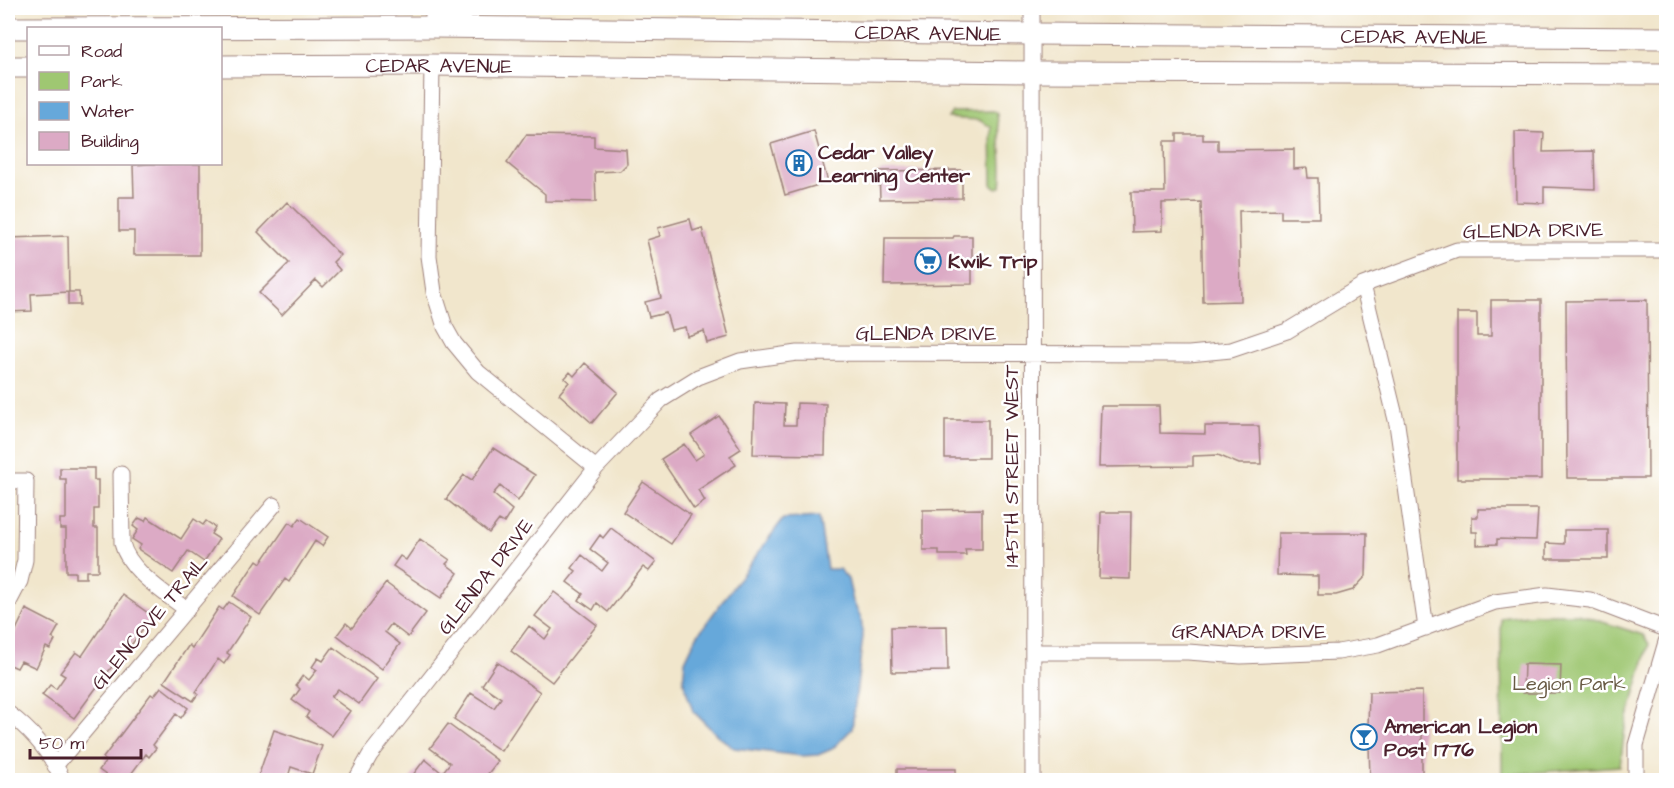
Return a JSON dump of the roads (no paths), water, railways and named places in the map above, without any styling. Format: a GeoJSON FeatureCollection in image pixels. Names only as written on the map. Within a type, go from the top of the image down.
{"type":"FeatureCollection","features":[{"type":"Feature","properties":{"kind":"highway","name":"CEDAR AVENUE"},"geometry":{"type":"LineString","coordinates":[[109,27],[433,17],[1032,34],[1666,38]]}},
{"type":"Feature","properties":{"kind":"highway","name":"CEDAR AVENUE"},"geometry":{"type":"LineString","coordinates":[[8,28],[27,28]]}},
{"type":"Feature","properties":{"kind":"highway"},"geometry":{"type":"LineString","coordinates":[[8,41],[27,37]]}},
{"type":"Feature","properties":{"kind":"highway","name":"CEDAR AVENUE"},"geometry":{"type":"LineString","coordinates":[[222,66],[432,65],[1033,72],[1666,74]]}},
{"type":"Feature","properties":{"kind":"highway"},"geometry":{"type":"LineString","coordinates":[[8,67],[27,67]]}},
{"type":"Feature","properties":{"kind":"street","name":"145TH STREET WEST"},"geometry":{"type":"LineString","coordinates":[[1032,8],[1033,780]]}},
{"type":"Feature","properties":{"kind":"street"},"geometry":{"type":"LineString","coordinates":[[432,65],[429,256],[434,292],[445,327],[454,343],[477,372],[596,468]]}},
{"type":"Feature","properties":{"kind":"street","name":"GLENDA DRIVE"},"geometry":{"type":"LineString","coordinates":[[356,780],[370,755],[596,468],[661,400],[698,377],[740,361],[797,353],[1189,354],[1231,350],[1287,331],[1363,285],[1457,250],[1666,250]]}},
{"type":"Feature","properties":{"kind":"street"},"geometry":{"type":"LineString","coordinates":[[1363,285],[1397,424],[1426,628]]}},
{"type":"Feature","properties":{"kind":"street"},"geometry":{"type":"LineString","coordinates":[[121,474],[124,551],[132,565],[187,610]]}},
{"type":"Feature","properties":{"kind":"street"},"geometry":{"type":"LineString","coordinates":[[8,481],[26,481],[26,492],[25,560],[20,581],[8,604]]}},
{"type":"Feature","properties":{"kind":"street","name":"GLENCOVE TRAIL"},"geometry":{"type":"LineString","coordinates":[[55,766],[274,505]]}},
{"type":"Feature","properties":{"kind":"street","name":"GRANADA DRIVE"},"geometry":{"type":"LineString","coordinates":[[1033,652],[1188,652],[1240,656],[1338,652],[1377,645],[1495,602],[1547,595],[1590,600],[1666,628]]}},
{"type":"Feature","properties":{"kind":"street"},"geometry":{"type":"LineString","coordinates":[[1636,780],[1636,745],[1666,642]]}},
{"type":"Feature","properties":{"kind":"street"},"geometry":{"type":"LineString","coordinates":[[8,713],[32,734],[63,780]]}},
{"type":"Feature","properties":{"kind":"water"},"geometry":{"type":"Polygon","coordinates":[[[819,517],[827,569],[839,569],[848,579],[853,601],[861,618],[863,636],[852,729],[832,749],[818,755],[801,756],[734,748],[718,736],[693,711],[683,681],[685,661],[697,636],[783,519],[819,517]]]}},
{"type":"Feature","properties":{"kind":"place","name":"Cedar Valley Learning Center"},"geometry":{"type":"Point","coordinates":[799,163]}},
{"type":"Feature","properties":{"kind":"place","name":"Kwik Trip"},"geometry":{"type":"Point","coordinates":[928,261]}},
{"type":"Feature","properties":{"kind":"place","name":"American Legion Post 1776"},"geometry":{"type":"Point","coordinates":[1364,737]}},
{"type":"Feature","properties":{"kind":"park label","name":"Legion Park"},"geometry":{"type":"Point","coordinates":[1569,683]}}]}
